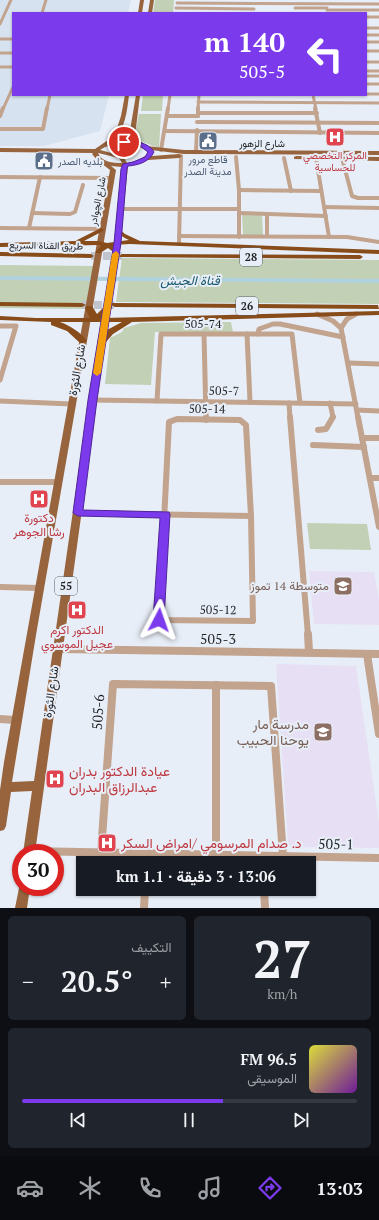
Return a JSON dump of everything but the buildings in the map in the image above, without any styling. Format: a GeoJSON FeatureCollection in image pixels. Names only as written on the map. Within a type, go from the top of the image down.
{"type":"FeatureCollection","features":[{"type":"Feature","properties":{"kind":"highway"},"geometry":{"type":"LineString","coordinates":[[69,243],[88,238],[101,229]]}},
{"type":"Feature","properties":{"kind":"highway"},"geometry":{"type":"LineString","coordinates":[[118,230],[130,238],[150,243]]}},
{"type":"Feature","properties":{"kind":"highway"},"geometry":{"type":"LineString","coordinates":[[0,245],[69,243],[109,247],[179,240],[379,252]]}},
{"type":"Feature","properties":{"kind":"highway","name":"28"},"geometry":{"type":"LineString","coordinates":[[109,247],[379,257]]}},
{"type":"Feature","properties":{"kind":"highway","name":"طريق القناة السريع"},"geometry":{"type":"LineString","coordinates":[[0,254],[91,256]]}},
{"type":"Feature","properties":{"kind":"highway"},"geometry":{"type":"LineString","coordinates":[[0,304],[86,307],[97,318]]}},
{"type":"Feature","properties":{"kind":"highway","name":"26"},"geometry":{"type":"LineString","coordinates":[[115,305],[379,307]]}},
{"type":"Feature","properties":{"kind":"highway"},"geometry":{"type":"LineString","coordinates":[[97,318],[108,308]]}},
{"type":"Feature","properties":{"kind":"highway"},"geometry":{"type":"LineString","coordinates":[[0,318],[36,320],[97,318],[132,320],[379,313]]}},
{"type":"Feature","properties":{"kind":"highway"},"geometry":{"type":"LineString","coordinates":[[36,320],[49,322],[70,329],[83,341]]}},
{"type":"Feature","properties":{"kind":"highway"},"geometry":{"type":"LineString","coordinates":[[103,340],[119,325],[132,320]]}},
{"type":"Feature","properties":{"kind":"main road"},"geometry":{"type":"LineString","coordinates":[[140,12],[142,0]]}},
{"type":"Feature","properties":{"kind":"main road"},"geometry":{"type":"LineString","coordinates":[[150,12],[152,0]]}},
{"type":"Feature","properties":{"kind":"main road"},"geometry":{"type":"LineString","coordinates":[[96,151],[115,138],[121,127],[127,96]]}},
{"type":"Feature","properties":{"kind":"main road"},"geometry":{"type":"LineString","coordinates":[[138,96],[132,136],[151,152],[148,158]]}},
{"type":"Feature","properties":{"kind":"main road","name":"شارع الزهور"},"geometry":{"type":"LineString","coordinates":[[106,145],[124,142],[161,150],[196,152],[379,153]]}},
{"type":"Feature","properties":{"kind":"main road"},"geometry":{"type":"LineString","coordinates":[[0,150],[17,153],[84,156],[103,162],[125,165],[124,160],[117,155],[96,151],[17,153],[0,156]]}},
{"type":"Feature","properties":{"kind":"main road"},"geometry":{"type":"LineString","coordinates":[[96,151],[95,154],[103,162]]}},
{"type":"Feature","properties":{"kind":"main road","name":"شارع الزهور"},"geometry":{"type":"LineString","coordinates":[[125,165],[134,164],[148,158],[181,156],[379,159]]}},
{"type":"Feature","properties":{"kind":"main road","name":"شارع الچوادر"},"geometry":{"type":"LineString","coordinates":[[103,162],[113,170],[101,229],[109,247]]}},
{"type":"Feature","properties":{"kind":"main road","name":"شارع الچوادر"},"geometry":{"type":"LineString","coordinates":[[109,247],[118,230],[125,165]]}},
{"type":"Feature","properties":{"kind":"main road"},"geometry":{"type":"LineString","coordinates":[[86,307],[109,247]]}},
{"type":"Feature","properties":{"kind":"main road"},"geometry":{"type":"LineString","coordinates":[[108,308],[109,247]]}},
{"type":"Feature","properties":{"kind":"main road","name":"شارع الثورة"},"geometry":{"type":"LineString","coordinates":[[30,844],[93,400],[103,340],[97,318]]}},
{"type":"Feature","properties":{"kind":"main road","name":"شارع الثورة"},"geometry":{"type":"LineString","coordinates":[[0,826],[15,720],[83,341],[97,318]]}},
{"type":"Feature","properties":{"kind":"main road"},"geometry":{"type":"LineString","coordinates":[[6,787],[38,786]]}},
{"type":"Feature","properties":{"kind":"main road"},"geometry":{"type":"LineString","coordinates":[[21,908],[23,896]]}},
{"type":"Feature","properties":{"kind":"street"},"geometry":{"type":"LineString","coordinates":[[0,24],[11,0]]}},
{"type":"Feature","properties":{"kind":"street"},"geometry":{"type":"LineString","coordinates":[[42,12],[46,0]]}},
{"type":"Feature","properties":{"kind":"street"},"geometry":{"type":"LineString","coordinates":[[176,12],[177,2],[241,2],[254,6],[300,2],[326,4],[369,2],[379,4]]}},
{"type":"Feature","properties":{"kind":"street"},"geometry":{"type":"LineString","coordinates":[[326,4],[328,10]]}},
{"type":"Feature","properties":{"kind":"street"},"geometry":{"type":"LineString","coordinates":[[176,8],[254,6],[328,10],[379,10]]}},
{"type":"Feature","properties":{"kind":"street"},"geometry":{"type":"LineString","coordinates":[[254,6],[254,12]]}},
{"type":"Feature","properties":{"kind":"street"},"geometry":{"type":"LineString","coordinates":[[312,8],[313,12]]}},
{"type":"Feature","properties":{"kind":"street"},"geometry":{"type":"LineString","coordinates":[[373,28],[368,17],[379,17]]}},
{"type":"Feature","properties":{"kind":"street"},"geometry":{"type":"LineString","coordinates":[[367,28],[379,28]]}},
{"type":"Feature","properties":{"kind":"street"},"geometry":{"type":"LineString","coordinates":[[367,35],[379,36]]}},
{"type":"Feature","properties":{"kind":"street"},"geometry":{"type":"LineString","coordinates":[[0,39],[12,39]]}},
{"type":"Feature","properties":{"kind":"street"},"geometry":{"type":"LineString","coordinates":[[367,42],[379,42]]}},
{"type":"Feature","properties":{"kind":"street"},"geometry":{"type":"LineString","coordinates":[[368,51],[379,51]]}},
{"type":"Feature","properties":{"kind":"street"},"geometry":{"type":"LineString","coordinates":[[0,53],[12,53]]}},
{"type":"Feature","properties":{"kind":"street"},"geometry":{"type":"LineString","coordinates":[[367,54],[379,54]]}},
{"type":"Feature","properties":{"kind":"street"},"geometry":{"type":"LineString","coordinates":[[367,62],[379,62]]}},
{"type":"Feature","properties":{"kind":"street"},"geometry":{"type":"LineString","coordinates":[[0,67],[12,67]]}},
{"type":"Feature","properties":{"kind":"street"},"geometry":{"type":"LineString","coordinates":[[367,71],[379,73]]}},
{"type":"Feature","properties":{"kind":"street"},"geometry":{"type":"LineString","coordinates":[[367,76],[379,73]]}},
{"type":"Feature","properties":{"kind":"street"},"geometry":{"type":"LineString","coordinates":[[367,84],[379,84]]}},
{"type":"Feature","properties":{"kind":"street"},"geometry":{"type":"LineString","coordinates":[[0,116],[12,89]]}},
{"type":"Feature","properties":{"kind":"street"},"geometry":{"type":"LineString","coordinates":[[367,94],[379,94]]}},
{"type":"Feature","properties":{"kind":"street"},"geometry":{"type":"LineString","coordinates":[[0,129],[43,129],[50,96]]}},
{"type":"Feature","properties":{"kind":"street"},"geometry":{"type":"LineString","coordinates":[[161,150],[170,96]]}},
{"type":"Feature","properties":{"kind":"street"},"geometry":{"type":"LineString","coordinates":[[196,152],[199,96]]}},
{"type":"Feature","properties":{"kind":"street"},"geometry":{"type":"LineString","coordinates":[[249,96],[250,102]]}},
{"type":"Feature","properties":{"kind":"street"},"geometry":{"type":"LineString","coordinates":[[313,96],[320,133]]}},
{"type":"Feature","properties":{"kind":"street"},"geometry":{"type":"LineString","coordinates":[[198,102],[379,103]]}},
{"type":"Feature","properties":{"kind":"street"},"geometry":{"type":"LineString","coordinates":[[262,102],[265,133]]}},
{"type":"Feature","properties":{"kind":"street"},"geometry":{"type":"LineString","coordinates":[[167,116],[248,113],[317,113]]}},
{"type":"Feature","properties":{"kind":"street"},"geometry":{"type":"LineString","coordinates":[[248,113],[249,122]]}},
{"type":"Feature","properties":{"kind":"street"},"geometry":{"type":"LineString","coordinates":[[197,122],[379,123]]}},
{"type":"Feature","properties":{"kind":"street"},"geometry":{"type":"LineString","coordinates":[[165,131],[379,134]]}},
{"type":"Feature","properties":{"kind":"street"},"geometry":{"type":"LineString","coordinates":[[181,156],[179,240],[239,237],[351,237],[379,242]]}},
{"type":"Feature","properties":{"kind":"street"},"geometry":{"type":"LineString","coordinates":[[236,157],[239,237]]}},
{"type":"Feature","properties":{"kind":"street"},"geometry":{"type":"LineString","coordinates":[[284,158],[291,191]]}},
{"type":"Feature","properties":{"kind":"street"},"geometry":{"type":"LineString","coordinates":[[316,158],[329,237]]}},
{"type":"Feature","properties":{"kind":"street"},"geometry":{"type":"LineString","coordinates":[[342,158],[352,196],[358,198],[379,198]]}},
{"type":"Feature","properties":{"kind":"street"},"geometry":{"type":"LineString","coordinates":[[0,177],[111,178]]}},
{"type":"Feature","properties":{"kind":"street"},"geometry":{"type":"LineString","coordinates":[[29,228],[40,177]]}},
{"type":"Feature","properties":{"kind":"street"},"geometry":{"type":"LineString","coordinates":[[32,213],[70,214],[75,212],[83,186]]}},
{"type":"Feature","properties":{"kind":"street"},"geometry":{"type":"LineString","coordinates":[[238,190],[321,191]]}},
{"type":"Feature","properties":{"kind":"street"},"geometry":{"type":"LineString","coordinates":[[324,207],[379,208]]}},
{"type":"Feature","properties":{"kind":"street"},"geometry":{"type":"LineString","coordinates":[[120,209],[239,211],[267,214],[326,216]]}},
{"type":"Feature","properties":{"kind":"street"},"geometry":{"type":"LineString","coordinates":[[267,214],[267,234]]}},
{"type":"Feature","properties":{"kind":"street"},"geometry":{"type":"LineString","coordinates":[[0,228],[101,229]]}},
{"type":"Feature","properties":{"kind":"street"},"geometry":{"type":"LineString","coordinates":[[317,314],[332,321],[341,328],[379,527]]}},
{"type":"Feature","properties":{"kind":"street"},"geometry":{"type":"LineString","coordinates":[[341,328],[347,319],[356,314]]}},
{"type":"Feature","properties":{"kind":"street"},"geometry":{"type":"LineString","coordinates":[[258,334],[259,329],[272,324],[343,337]]}},
{"type":"Feature","properties":{"kind":"street"},"geometry":{"type":"LineString","coordinates":[[0,326],[16,326],[0,380]]}},
{"type":"Feature","properties":{"kind":"street","name":"505-74"},"geometry":{"type":"LineString","coordinates":[[157,401],[160,334],[292,334],[300,403]]}},
{"type":"Feature","properties":{"kind":"street"},"geometry":{"type":"LineString","coordinates":[[204,334],[204,402],[206,420]]}},
{"type":"Feature","properties":{"kind":"street"},"geometry":{"type":"LineString","coordinates":[[246,334],[250,402]]}},
{"type":"Feature","properties":{"kind":"street"},"geometry":{"type":"LineString","coordinates":[[348,363],[379,364]]}},
{"type":"Feature","properties":{"kind":"street","name":"505-7"},"geometry":{"type":"LineString","coordinates":[[93,400],[330,403],[379,411]]}},
{"type":"Feature","properties":{"kind":"street"},"geometry":{"type":"LineString","coordinates":[[0,402],[71,404]]}},
{"type":"Feature","properties":{"kind":"street"},"geometry":{"type":"LineString","coordinates":[[289,403],[309,652]]}},
{"type":"Feature","properties":{"kind":"street"},"geometry":{"type":"LineString","coordinates":[[318,430],[326,429],[333,417],[330,403]]}},
{"type":"Feature","properties":{"kind":"street","name":"505-14"},"geometry":{"type":"LineString","coordinates":[[165,514],[169,422],[177,419],[240,420],[246,425],[251,516]]}},
{"type":"Feature","properties":{"kind":"street"},"geometry":{"type":"LineString","coordinates":[[362,438],[379,438]]}},
{"type":"Feature","properties":{"kind":"street"},"geometry":{"type":"LineString","coordinates":[[313,445],[364,447]]}},
{"type":"Feature","properties":{"kind":"street"},"geometry":{"type":"LineString","coordinates":[[370,478],[379,478]]}},
{"type":"Feature","properties":{"kind":"street"},"geometry":{"type":"LineString","coordinates":[[0,482],[58,482]]}},
{"type":"Feature","properties":{"kind":"street"},"geometry":{"type":"LineString","coordinates":[[78,513],[251,516]]}},
{"type":"Feature","properties":{"kind":"street","name":"505-12"},"geometry":{"type":"LineString","coordinates":[[165,514],[159,620],[252,621],[251,516]]}},
{"type":"Feature","properties":{"kind":"street"},"geometry":{"type":"LineString","coordinates":[[0,587],[39,588]]}},
{"type":"Feature","properties":{"kind":"street","name":"505-3"},"geometry":{"type":"LineString","coordinates":[[57,649],[379,654]]}},
{"type":"Feature","properties":{"kind":"street"},"geometry":{"type":"LineString","coordinates":[[367,654],[379,734]]}},
{"type":"Feature","properties":{"kind":"street","name":"505-6"},"geometry":{"type":"LineString","coordinates":[[101,852],[113,684],[271,686],[283,856]]}},
{"type":"Feature","properties":{"kind":"street"},"geometry":{"type":"LineString","coordinates":[[216,685],[216,854]]}},
{"type":"Feature","properties":{"kind":"street"},"geometry":{"type":"LineString","coordinates":[[0,719],[15,720]]}},
{"type":"Feature","properties":{"kind":"street","name":"505-1"},"geometry":{"type":"LineString","coordinates":[[64,852],[216,854],[234,856]]}},
{"type":"Feature","properties":{"kind":"street","name":"505-1"},"geometry":{"type":"LineString","coordinates":[[316,857],[379,858]]}},
{"type":"Feature","properties":{"kind":"street"},"geometry":{"type":"LineString","coordinates":[[144,908],[145,896]]}},
{"type":"Feature","properties":{"kind":"street"},"geometry":{"type":"LineString","coordinates":[[264,896],[265,908]]}},
{"type":"Feature","properties":{"kind":"shaded area"},"geometry":{"type":"Polygon","coordinates":[[[0,0],[131,0],[128,12],[12,12],[12,96],[109,96],[100,131],[44,146],[0,146],[0,0]]]}},
{"type":"Feature","properties":{"kind":"shaded area","name":"متوسطة 14 تموز"},"geometry":{"type":"Polygon","coordinates":[[[309,571],[374,572],[379,600],[379,625],[314,624],[309,571]]]}},
{"type":"Feature","properties":{"kind":"shaded area","name":"مدرسة مار يوحنا الحبيب"},"geometry":{"type":"Polygon","coordinates":[[[277,664],[356,666],[379,823],[379,848],[291,847],[288,843],[277,664]]]}},
{"type":"Feature","properties":{"kind":"green space"},"geometry":{"type":"Polygon","coordinates":[[[155,0],[174,0],[173,12],[153,12],[155,0]]]}},
{"type":"Feature","properties":{"kind":"green space"},"geometry":{"type":"Polygon","coordinates":[[[143,96],[163,96],[162,111],[141,111],[143,96]]]}},
{"type":"Feature","properties":{"kind":"green space"},"geometry":{"type":"Polygon","coordinates":[[[139,114],[161,114],[159,148],[145,143],[135,134],[139,114]]]}},
{"type":"Feature","properties":{"kind":"green space"},"geometry":{"type":"Polygon","coordinates":[[[242,214],[262,214],[263,235],[243,235],[242,214]]]}},
{"type":"Feature","properties":{"kind":"green space"},"geometry":{"type":"Polygon","coordinates":[[[122,258],[379,260],[379,304],[116,302],[122,258]]]}},
{"type":"Feature","properties":{"kind":"green space"},"geometry":{"type":"Polygon","coordinates":[[[0,265],[93,266],[86,309],[0,308],[0,265]]]}},
{"type":"Feature","properties":{"kind":"green space"},"geometry":{"type":"Polygon","coordinates":[[[231,322],[233,332],[155,332],[151,385],[105,384],[110,338],[122,332],[124,328],[141,323],[231,322]]]}},
{"type":"Feature","properties":{"kind":"green space"},"geometry":{"type":"Polygon","coordinates":[[[307,523],[367,524],[371,550],[310,549],[307,523]]]}},
{"type":"Feature","properties":{"kind":"waterway","name":"قناة الجيش"},"geometry":{"type":"LineString","coordinates":[[0,278],[379,281]]}},
{"type":"Feature","properties":{"kind":"tunnel"},"geometry":{"type":"LineString","coordinates":[[91,256],[122,256]]}},
{"type":"Feature","properties":{"kind":"tunnel"},"geometry":{"type":"LineString","coordinates":[[82,305],[115,305]]}},
{"type":"Feature","properties":{"kind":"slow traffic"},"geometry":{"type":"LineString","coordinates":[[97,373],[116,254]]}},
{"type":"Feature","properties":{"kind":"place","name":"المركز التخصصي للحساسية"},"geometry":{"type":"Point","coordinates":[335,137]}},
{"type":"Feature","properties":{"kind":"place","name":"قاطع مرور مدينة الصدر"},"geometry":{"type":"Point","coordinates":[208,141]}},
{"type":"Feature","properties":{"kind":"place","name":"بلديه الصدر"},"geometry":{"type":"Point","coordinates":[44,161]}},
{"type":"Feature","properties":{"kind":"place","name":"دكتورة رشا الجوهر"},"geometry":{"type":"Point","coordinates":[39,499]}},
{"type":"Feature","properties":{"kind":"place","name":"متوسطة 14 تموز"},"geometry":{"type":"Point","coordinates":[343,586]}},
{"type":"Feature","properties":{"kind":"place","name":"الدكتور اكرم عجيل الموسوي"},"geometry":{"type":"Point","coordinates":[77,610]}},
{"type":"Feature","properties":{"kind":"place","name":"مدرسة مار يوحنا الحبيب"},"geometry":{"type":"Point","coordinates":[323,732]}},
{"type":"Feature","properties":{"kind":"place","name":"عيادة الدكتور بدران عبدالرزاق البدران"},"geometry":{"type":"Point","coordinates":[55,779]}},
{"type":"Feature","properties":{"kind":"place","name":"د. صدام المرسومي /امراض السكر"},"geometry":{"type":"Point","coordinates":[107,843]}},
{"type":"Feature","properties":{"kind":"route"},"geometry":{"type":"LineString","coordinates":[[124,142],[141,145],[146,147],[151,152],[150,156],[142,162],[125,165],[124,169],[118,243],[93,400],[78,513],[165,514],[159,620]]}}]}
